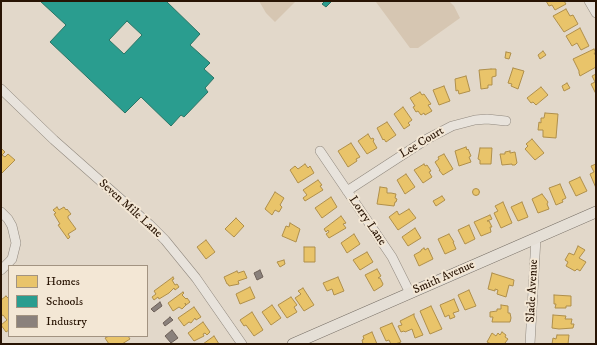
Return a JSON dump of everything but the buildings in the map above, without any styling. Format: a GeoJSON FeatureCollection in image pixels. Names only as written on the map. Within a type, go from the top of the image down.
{"type":"FeatureCollection","features":[{"type":"Feature","properties":{"kind":"main road","name":"Smith Avenue"},"geometry":{"type":"LineString","coordinates":[[293,344],[596,212]]}},
{"type":"Feature","properties":{"kind":"street"},"geometry":{"type":"LineString","coordinates":[[589,1],[596,13]]}},
{"type":"Feature","properties":{"kind":"street","name":"Seven Mile Lane"},"geometry":{"type":"LineString","coordinates":[[1,89],[54,140],[165,240],[196,278],[242,344]]}},
{"type":"Feature","properties":{"kind":"street","name":"Lee Court"},"geometry":{"type":"LineString","coordinates":[[347,191],[427,139],[452,126],[475,120],[487,119],[506,121]]}},
{"type":"Feature","properties":{"kind":"street","name":"Lorry Lane"},"geometry":{"type":"LineString","coordinates":[[320,151],[392,257],[410,293]]}},
{"type":"Feature","properties":{"kind":"street"},"geometry":{"type":"LineString","coordinates":[[1,212],[12,226],[16,243],[12,259],[1,270]]}},
{"type":"Feature","properties":{"kind":"street","name":"Slade Avenue"},"geometry":{"type":"LineString","coordinates":[[530,344],[536,238]]}},
{"type":"Feature","properties":{"kind":"shaded area"},"geometry":{"type":"Polygon","coordinates":[[[259,1],[296,1],[275,22],[266,13],[259,1]]]}},
{"type":"Feature","properties":{"kind":"shaded area"},"geometry":{"type":"Polygon","coordinates":[[[449,1],[454,6],[460,18],[418,48],[410,48],[376,2],[449,1]]]}}]}
